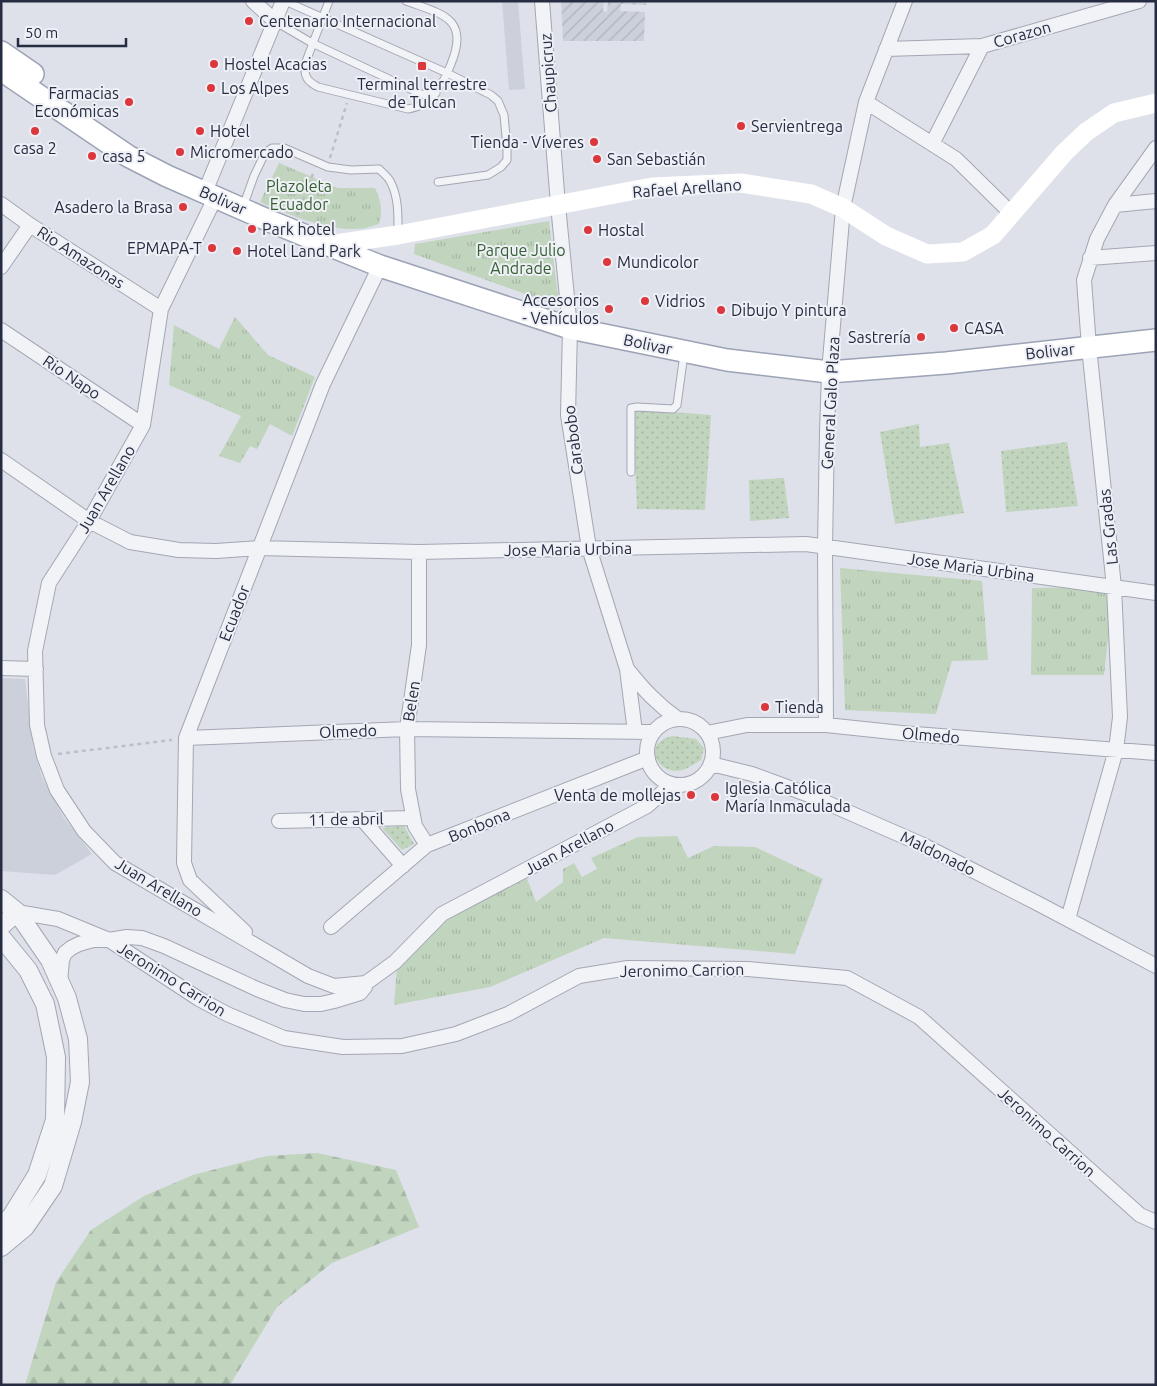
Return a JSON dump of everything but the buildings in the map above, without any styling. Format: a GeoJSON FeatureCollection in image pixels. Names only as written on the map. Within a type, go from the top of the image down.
{"type":"FeatureCollection","features":[{"type":"Feature","properties":{"kind":"main road","name":"Bolivar"},"geometry":{"type":"LineString","coordinates":[[1,52],[132,145],[167,176]]}},
{"type":"Feature","properties":{"kind":"main road","name":"Bolivar"},"geometry":{"type":"LineString","coordinates":[[1,70],[128,156],[167,176],[380,266],[570,328],[727,360],[829,372],[946,363],[1156,340]]}},
{"type":"Feature","properties":{"kind":"main road","name":"Rafael Arellano"},"geometry":{"type":"LineString","coordinates":[[328,245],[398,235],[652,187],[741,183],[811,194],[844,208],[886,236],[927,254],[963,252],[993,235],[1064,154],[1086,132],[1114,113],[1156,103]]}},
{"type":"Feature","properties":{"kind":"street"},"geometry":{"type":"LineString","coordinates":[[253,1],[276,22]]}},
{"type":"Feature","properties":{"kind":"street","name":"Juan Arellano"},"geometry":{"type":"LineString","coordinates":[[284,1],[210,194],[161,309],[143,425],[89,521],[49,583],[35,651],[37,725],[44,756],[57,790],[84,831],[116,863],[308,976],[334,986],[366,983],[394,962],[442,914],[647,806],[672,784]]}},
{"type":"Feature","properties":{"kind":"street","name":"Chaupicruz"},"geometry":{"type":"LineString","coordinates":[[542,1],[558,205]]}},
{"type":"Feature","properties":{"kind":"street","name":"General Galo Plaza"},"geometry":{"type":"LineString","coordinates":[[826,725],[825,547],[829,372],[844,208],[866,102],[905,1]]}},
{"type":"Feature","properties":{"kind":"street","name":"Corazon"},"geometry":{"type":"LineString","coordinates":[[932,144],[982,46],[1139,1]]}},
{"type":"Feature","properties":{"kind":"street"},"geometry":{"type":"LineString","coordinates":[[886,49],[982,46]]}},
{"type":"Feature","properties":{"kind":"street"},"geometry":{"type":"LineString","coordinates":[[866,102],[956,159],[1012,214]]}},
{"type":"Feature","properties":{"kind":"street","name":"Las Gradas"},"geometry":{"type":"LineString","coordinates":[[1068,919],[1116,750],[1120,717],[1114,587],[1089,347],[1084,280],[1096,239],[1115,206],[1156,148]]}},
{"type":"Feature","properties":{"kind":"street"},"geometry":{"type":"LineString","coordinates":[[1115,206],[1156,201]]}},
{"type":"Feature","properties":{"kind":"street","name":"Rio Amazonas"},"geometry":{"type":"LineString","coordinates":[[1,204],[30,225],[161,309]]}},
{"type":"Feature","properties":{"kind":"street","name":"Carabobo"},"geometry":{"type":"LineString","coordinates":[[558,205],[570,328],[568,415],[589,548],[627,669],[635,732]]}},
{"type":"Feature","properties":{"kind":"street"},"geometry":{"type":"LineString","coordinates":[[1,267],[30,225]]}},
{"type":"Feature","properties":{"kind":"street"},"geometry":{"type":"LineString","coordinates":[[1090,258],[1156,253]]}},
{"type":"Feature","properties":{"kind":"street","name":"Ecuador"},"geometry":{"type":"LineString","coordinates":[[261,948],[190,880],[184,863],[186,738],[323,384],[380,266]]}},
{"type":"Feature","properties":{"kind":"street","name":"Rio Napo"},"geometry":{"type":"LineString","coordinates":[[1,330],[143,425]]}},
{"type":"Feature","properties":{"kind":"street","name":"Jose Maria Urbina"},"geometry":{"type":"LineString","coordinates":[[1,460],[89,521],[130,542],[169,549],[216,551],[259,548],[419,552],[806,544],[1156,593]]}},
{"type":"Feature","properties":{"kind":"street","name":"Belen"},"geometry":{"type":"LineString","coordinates":[[419,552],[419,645],[407,729],[408,789],[415,826],[427,845]]}},
{"type":"Feature","properties":{"kind":"street"},"geometry":{"type":"LineString","coordinates":[[1,668],[36,669]]}},
{"type":"Feature","properties":{"kind":"street","name":"Carabobo"},"geometry":{"type":"LineString","coordinates":[[627,669],[645,692],[678,719]]}},
{"type":"Feature","properties":{"kind":"street"},"geometry":{"type":"LineString","coordinates":[[678,719],[699,725],[706,733],[713,748],[711,764],[706,772],[699,779],[681,785],[663,780],[651,767],[648,758],[648,744],[654,732],[669,721],[678,719]]}},
{"type":"Feature","properties":{"kind":"street","name":"Olmedo"},"geometry":{"type":"LineString","coordinates":[[706,733],[747,724],[826,725],[902,733],[1156,752]]}},
{"type":"Feature","properties":{"kind":"street","name":"Olmedo"},"geometry":{"type":"LineString","coordinates":[[186,738],[407,729],[654,732]]}},
{"type":"Feature","properties":{"kind":"street","name":"Bonbona"},"geometry":{"type":"LineString","coordinates":[[330,926],[427,845],[648,758]]}},
{"type":"Feature","properties":{"kind":"street","name":"Maldonado"},"geometry":{"type":"LineString","coordinates":[[711,764],[752,774],[808,795],[921,844],[1156,966]]}},
{"type":"Feature","properties":{"kind":"street","name":"11 de abril"},"geometry":{"type":"LineString","coordinates":[[279,820],[414,818]]}},
{"type":"Feature","properties":{"kind":"street"},"geometry":{"type":"LineString","coordinates":[[362,819],[403,866]]}},
{"type":"Feature","properties":{"kind":"street"},"geometry":{"type":"LineString","coordinates":[[1,899],[17,912],[50,960],[67,998],[78,1039],[80,1082],[72,1122],[53,1186],[25,1227],[1,1248]]}},
{"type":"Feature","properties":{"kind":"street"},"geometry":{"type":"LineString","coordinates":[[1,926],[17,912]]}},
{"type":"Feature","properties":{"kind":"street","name":"Jeronimo Carrion"},"geometry":{"type":"LineString","coordinates":[[17,912],[58,919],[109,940],[200,999],[227,1014],[284,1038],[343,1047],[402,1046],[456,1034],[508,1014],[579,976],[628,968],[748,969],[847,978],[919,1017],[1140,1215],[1156,1222]]}},
{"type":"Feature","properties":{"kind":"street"},"geometry":{"type":"LineString","coordinates":[[1,937],[28,970],[45,1004],[56,1057],[55,1120],[37,1175],[11,1217],[1,1225]]}},
{"type":"Feature","properties":{"kind":"street"},"geometry":{"type":"LineString","coordinates":[[60,982],[62,960],[71,948],[92,940],[127,937],[142,938],[164,946],[256,989],[285,1000],[304,1004],[321,1004],[352,996],[360,993],[366,983]]}},
{"type":"Feature","properties":{"kind":"street"},"geometry":{"type":"LineString","coordinates":[[1140,1215],[1156,1212]]}},
{"type":"Feature","properties":{"kind":"lane"},"geometry":{"type":"LineString","coordinates":[[284,1],[447,72],[491,95],[498,101],[504,115],[508,147],[507,160],[501,167],[488,175],[438,182]]}},
{"type":"Feature","properties":{"kind":"lane"},"geometry":{"type":"LineString","coordinates":[[329,1],[305,64],[305,72],[309,81],[318,87],[408,109],[419,107],[429,101],[437,90],[456,52],[458,39],[456,30],[447,17],[406,1]]}},
{"type":"Feature","properties":{"kind":"lane"},"geometry":{"type":"LineString","coordinates":[[276,22],[312,43],[420,94],[430,95],[437,90]]}},
{"type":"Feature","properties":{"kind":"lane"},"geometry":{"type":"LineString","coordinates":[[243,208],[265,152],[272,148],[284,148],[328,167],[351,170],[379,169],[390,180],[394,192],[397,208],[398,235]]}},
{"type":"Feature","properties":{"kind":"lane"},"geometry":{"type":"LineString","coordinates":[[632,472],[631,408],[673,409],[677,405],[684,352]]}},
{"type":"Feature","properties":{"kind":"path"},"geometry":{"type":"LineString","coordinates":[[333,150],[349,94]]}},
{"type":"Feature","properties":{"kind":"path"},"geometry":{"type":"LineString","coordinates":[[290,229],[318,163]]}},
{"type":"Feature","properties":{"kind":"path"},"geometry":{"type":"LineString","coordinates":[[44,756],[186,738]]}},
{"type":"Feature","properties":{"kind":"shaded area"},"geometry":{"type":"Polygon","coordinates":[[[502,1],[518,1],[525,89],[509,90],[502,1]]]}},
{"type":"Feature","properties":{"kind":"shaded area"},"geometry":{"type":"Polygon","coordinates":[[[561,1],[604,1],[603,11],[607,12],[608,1],[646,1],[646,5],[621,4],[620,11],[645,12],[644,41],[563,41],[561,1]]]}},
{"type":"Feature","properties":{"kind":"shaded area"},"geometry":{"type":"Polygon","coordinates":[[[1,678],[25,679],[33,747],[42,777],[64,818],[92,854],[55,875],[1,871],[1,678]]]}},
{"type":"Feature","properties":{"kind":"green space","name":"Plazoleta Ecuador"},"geometry":{"type":"Polygon","coordinates":[[[279,163],[338,188],[375,188],[381,206],[379,224],[360,229],[332,227],[295,217],[260,202],[279,163]]]}},
{"type":"Feature","properties":{"kind":"green space","name":"Parque Julio Andrade"},"geometry":{"type":"Polygon","coordinates":[[[549,221],[559,306],[414,254],[415,244],[549,221]]]}},
{"type":"Feature","properties":{"kind":"green space"},"geometry":{"type":"Polygon","coordinates":[[[235,317],[268,355],[315,377],[292,436],[270,424],[257,449],[250,446],[240,463],[219,456],[241,416],[169,385],[174,325],[219,349],[235,317]]]}},
{"type":"Feature","properties":{"kind":"green space"},"geometry":{"type":"Polygon","coordinates":[[[633,409],[711,415],[705,510],[637,509],[633,409]]]}},
{"type":"Feature","properties":{"kind":"green space"},"geometry":{"type":"Polygon","coordinates":[[[919,424],[920,447],[949,443],[964,513],[895,524],[880,432],[919,424]]]}},
{"type":"Feature","properties":{"kind":"green space"},"geometry":{"type":"Polygon","coordinates":[[[1067,442],[1078,506],[1006,512],[1001,451],[1067,442]]]}},
{"type":"Feature","properties":{"kind":"green space"},"geometry":{"type":"Polygon","coordinates":[[[784,478],[789,518],[750,521],[749,480],[784,478]]]}},
{"type":"Feature","properties":{"kind":"green space"},"geometry":{"type":"Polygon","coordinates":[[[840,568],[982,581],[988,660],[952,661],[936,714],[845,710],[840,568]]]}},
{"type":"Feature","properties":{"kind":"green space"},"geometry":{"type":"Polygon","coordinates":[[[1114,587],[1104,675],[1031,675],[1032,588],[1114,587]]]}},
{"type":"Feature","properties":{"kind":"green space"},"geometry":{"type":"Polygon","coordinates":[[[673,736],[696,739],[704,748],[701,760],[679,771],[665,768],[657,760],[655,750],[661,741],[673,736]]]}},
{"type":"Feature","properties":{"kind":"green space"},"geometry":{"type":"Polygon","coordinates":[[[404,826],[414,844],[402,850],[382,828],[404,826]]]}},
{"type":"Feature","properties":{"kind":"green space"},"geometry":{"type":"Polygon","coordinates":[[[677,836],[688,858],[714,846],[755,847],[823,879],[795,954],[604,938],[490,987],[394,1005],[397,968],[448,917],[526,876],[536,902],[563,882],[563,869],[574,863],[582,877],[597,869],[591,858],[638,837],[677,836]]]}},
{"type":"Feature","properties":{"kind":"green space"},"geometry":{"type":"Polygon","coordinates":[[[317,1153],[396,1170],[419,1227],[332,1263],[277,1307],[230,1385],[25,1385],[56,1282],[91,1230],[144,1196],[193,1175],[267,1156],[317,1153]]]}},
{"type":"Feature","properties":{"kind":"place","name":"Centenario Internacional"},"geometry":{"type":"Point","coordinates":[249,21]}},
{"type":"Feature","properties":{"kind":"place","name":"Hostel Acacias"},"geometry":{"type":"Point","coordinates":[214,64]}},
{"type":"Feature","properties":{"kind":"place","name":"Terminal terrestre de Tulcan"},"geometry":{"type":"Point","coordinates":[422,66]}},
{"type":"Feature","properties":{"kind":"place","name":"Los Alpes"},"geometry":{"type":"Point","coordinates":[211,88]}},
{"type":"Feature","properties":{"kind":"place","name":"Farmacias Económicas"},"geometry":{"type":"Point","coordinates":[129,102]}},
{"type":"Feature","properties":{"kind":"place","name":"Servientrega"},"geometry":{"type":"Point","coordinates":[741,126]}},
{"type":"Feature","properties":{"kind":"place","name":"casa 2"},"geometry":{"type":"Point","coordinates":[35,131]}},
{"type":"Feature","properties":{"kind":"place","name":"Hotel"},"geometry":{"type":"Point","coordinates":[200,131]}},
{"type":"Feature","properties":{"kind":"place","name":"Tienda - Víveres"},"geometry":{"type":"Point","coordinates":[594,142]}},
{"type":"Feature","properties":{"kind":"place","name":"Micromercado"},"geometry":{"type":"Point","coordinates":[180,152]}},
{"type":"Feature","properties":{"kind":"place","name":"casa 5"},"geometry":{"type":"Point","coordinates":[92,156]}},
{"type":"Feature","properties":{"kind":"place","name":"San Sebastián"},"geometry":{"type":"Point","coordinates":[597,159]}},
{"type":"Feature","properties":{"kind":"place","name":"Asadero la Brasa"},"geometry":{"type":"Point","coordinates":[183,207]}},
{"type":"Feature","properties":{"kind":"place","name":"Park hotel"},"geometry":{"type":"Point","coordinates":[252,229]}},
{"type":"Feature","properties":{"kind":"place","name":"Hostal"},"geometry":{"type":"Point","coordinates":[588,230]}},
{"type":"Feature","properties":{"kind":"place","name":"EPMAPA-T"},"geometry":{"type":"Point","coordinates":[212,248]}},
{"type":"Feature","properties":{"kind":"place","name":"Hotel Land Park"},"geometry":{"type":"Point","coordinates":[237,251]}},
{"type":"Feature","properties":{"kind":"place","name":"Mundicolor"},"geometry":{"type":"Point","coordinates":[607,262]}},
{"type":"Feature","properties":{"kind":"place","name":"Vidrios"},"geometry":{"type":"Point","coordinates":[645,301]}},
{"type":"Feature","properties":{"kind":"place","name":"Accesorios - Vehículos"},"geometry":{"type":"Point","coordinates":[609,309]}},
{"type":"Feature","properties":{"kind":"place","name":"Dibujo Y pintura"},"geometry":{"type":"Point","coordinates":[721,310]}},
{"type":"Feature","properties":{"kind":"place","name":"CASA"},"geometry":{"type":"Point","coordinates":[954,328]}},
{"type":"Feature","properties":{"kind":"place","name":"Sastrería"},"geometry":{"type":"Point","coordinates":[921,337]}},
{"type":"Feature","properties":{"kind":"place","name":"Tienda"},"geometry":{"type":"Point","coordinates":[765,707]}},
{"type":"Feature","properties":{"kind":"place","name":"Venta de mollejas"},"geometry":{"type":"Point","coordinates":[691,795]}},
{"type":"Feature","properties":{"kind":"place","name":"Iglesia Católica María Inmaculada"},"geometry":{"type":"Point","coordinates":[715,797]}}]}
